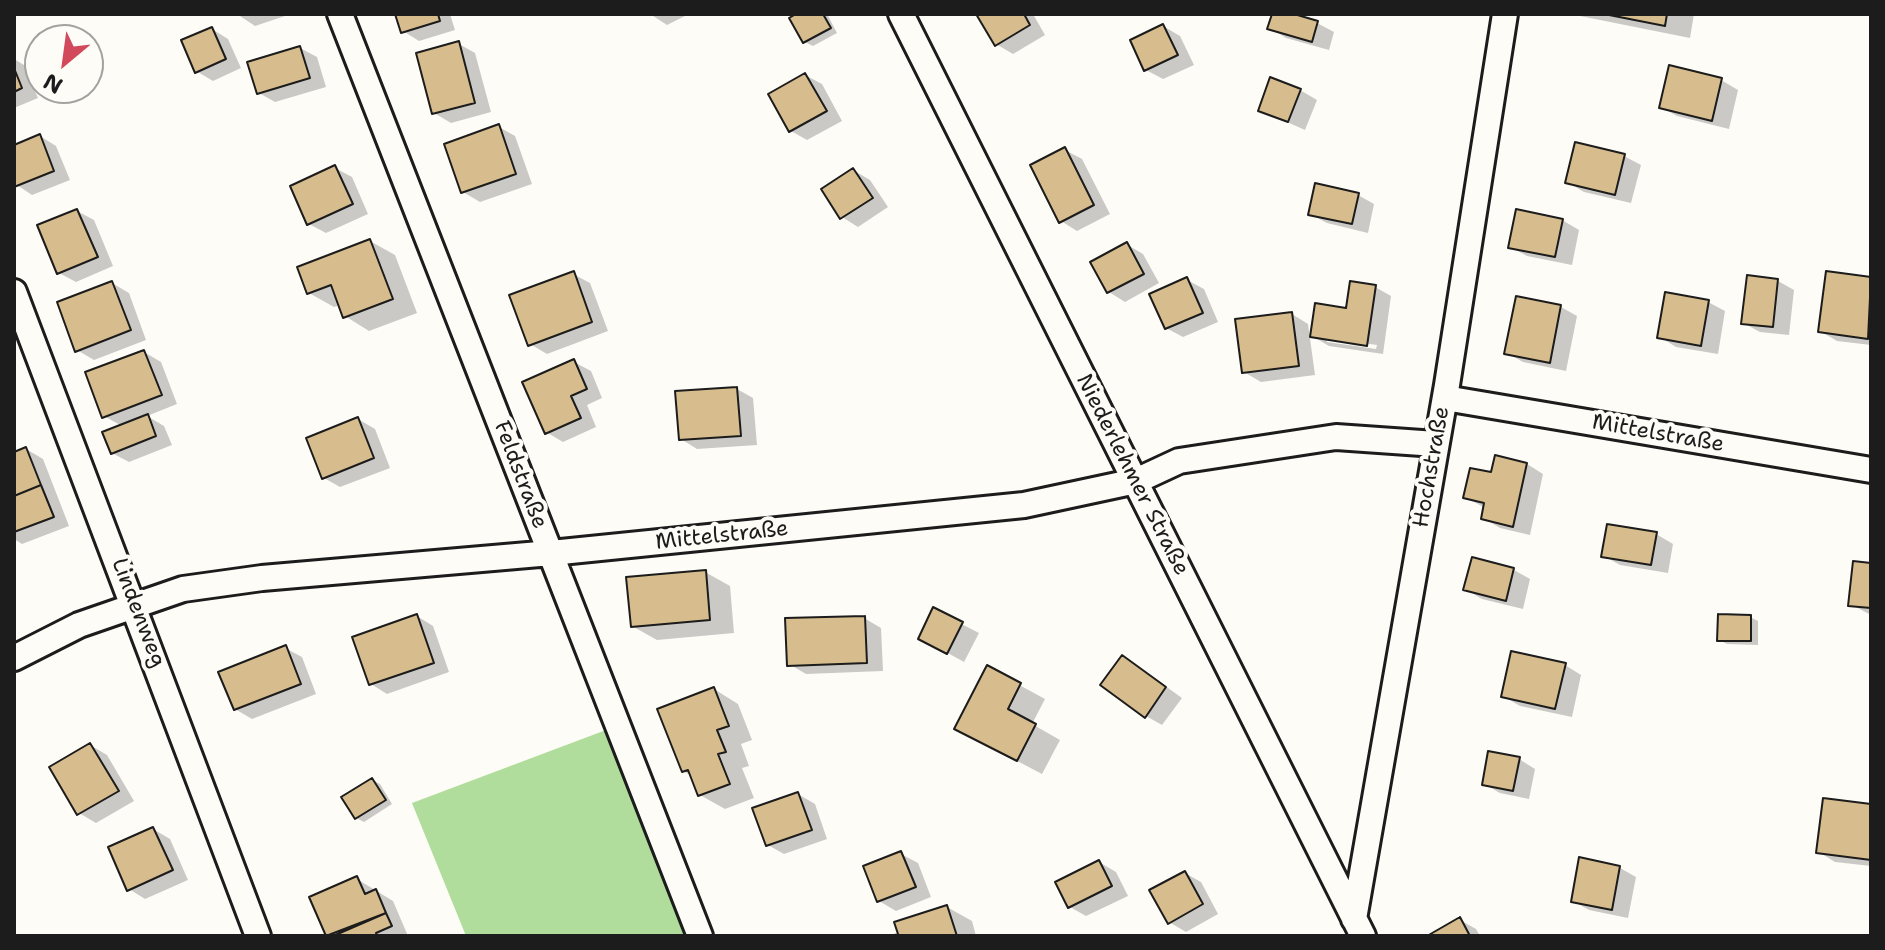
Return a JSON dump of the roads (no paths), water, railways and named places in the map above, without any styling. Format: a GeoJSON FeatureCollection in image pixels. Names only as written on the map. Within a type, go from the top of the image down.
{"type":"FeatureCollection","features":[{"type":"Feature","properties":{"kind":"street","name":"Feldstraße"},"geometry":{"type":"LineString","coordinates":[[340,14],[700,936]]}},
{"type":"Feature","properties":{"kind":"street","name":"Niederlehmer Straße"},"geometry":{"type":"LineString","coordinates":[[901,14],[1359,927]]}},
{"type":"Feature","properties":{"kind":"street","name":"Hochstraße"},"geometry":{"type":"LineString","coordinates":[[1359,927],[1505,14]]}},
{"type":"Feature","properties":{"kind":"street","name":"Lindenweg"},"geometry":{"type":"LineString","coordinates":[[14,292],[135,604],[258,936]]}},
{"type":"Feature","properties":{"kind":"street","name":"Mittelstraße"},"geometry":{"type":"LineString","coordinates":[[1445,398],[1871,470]]}},
{"type":"Feature","properties":{"kind":"street","name":"Mittelstraße"},"geometry":{"type":"LineString","coordinates":[[14,658],[79,625],[183,589],[262,578],[551,553],[1024,505],[1136,481],[1179,461],[1336,437],[1436,444]]}}]}
